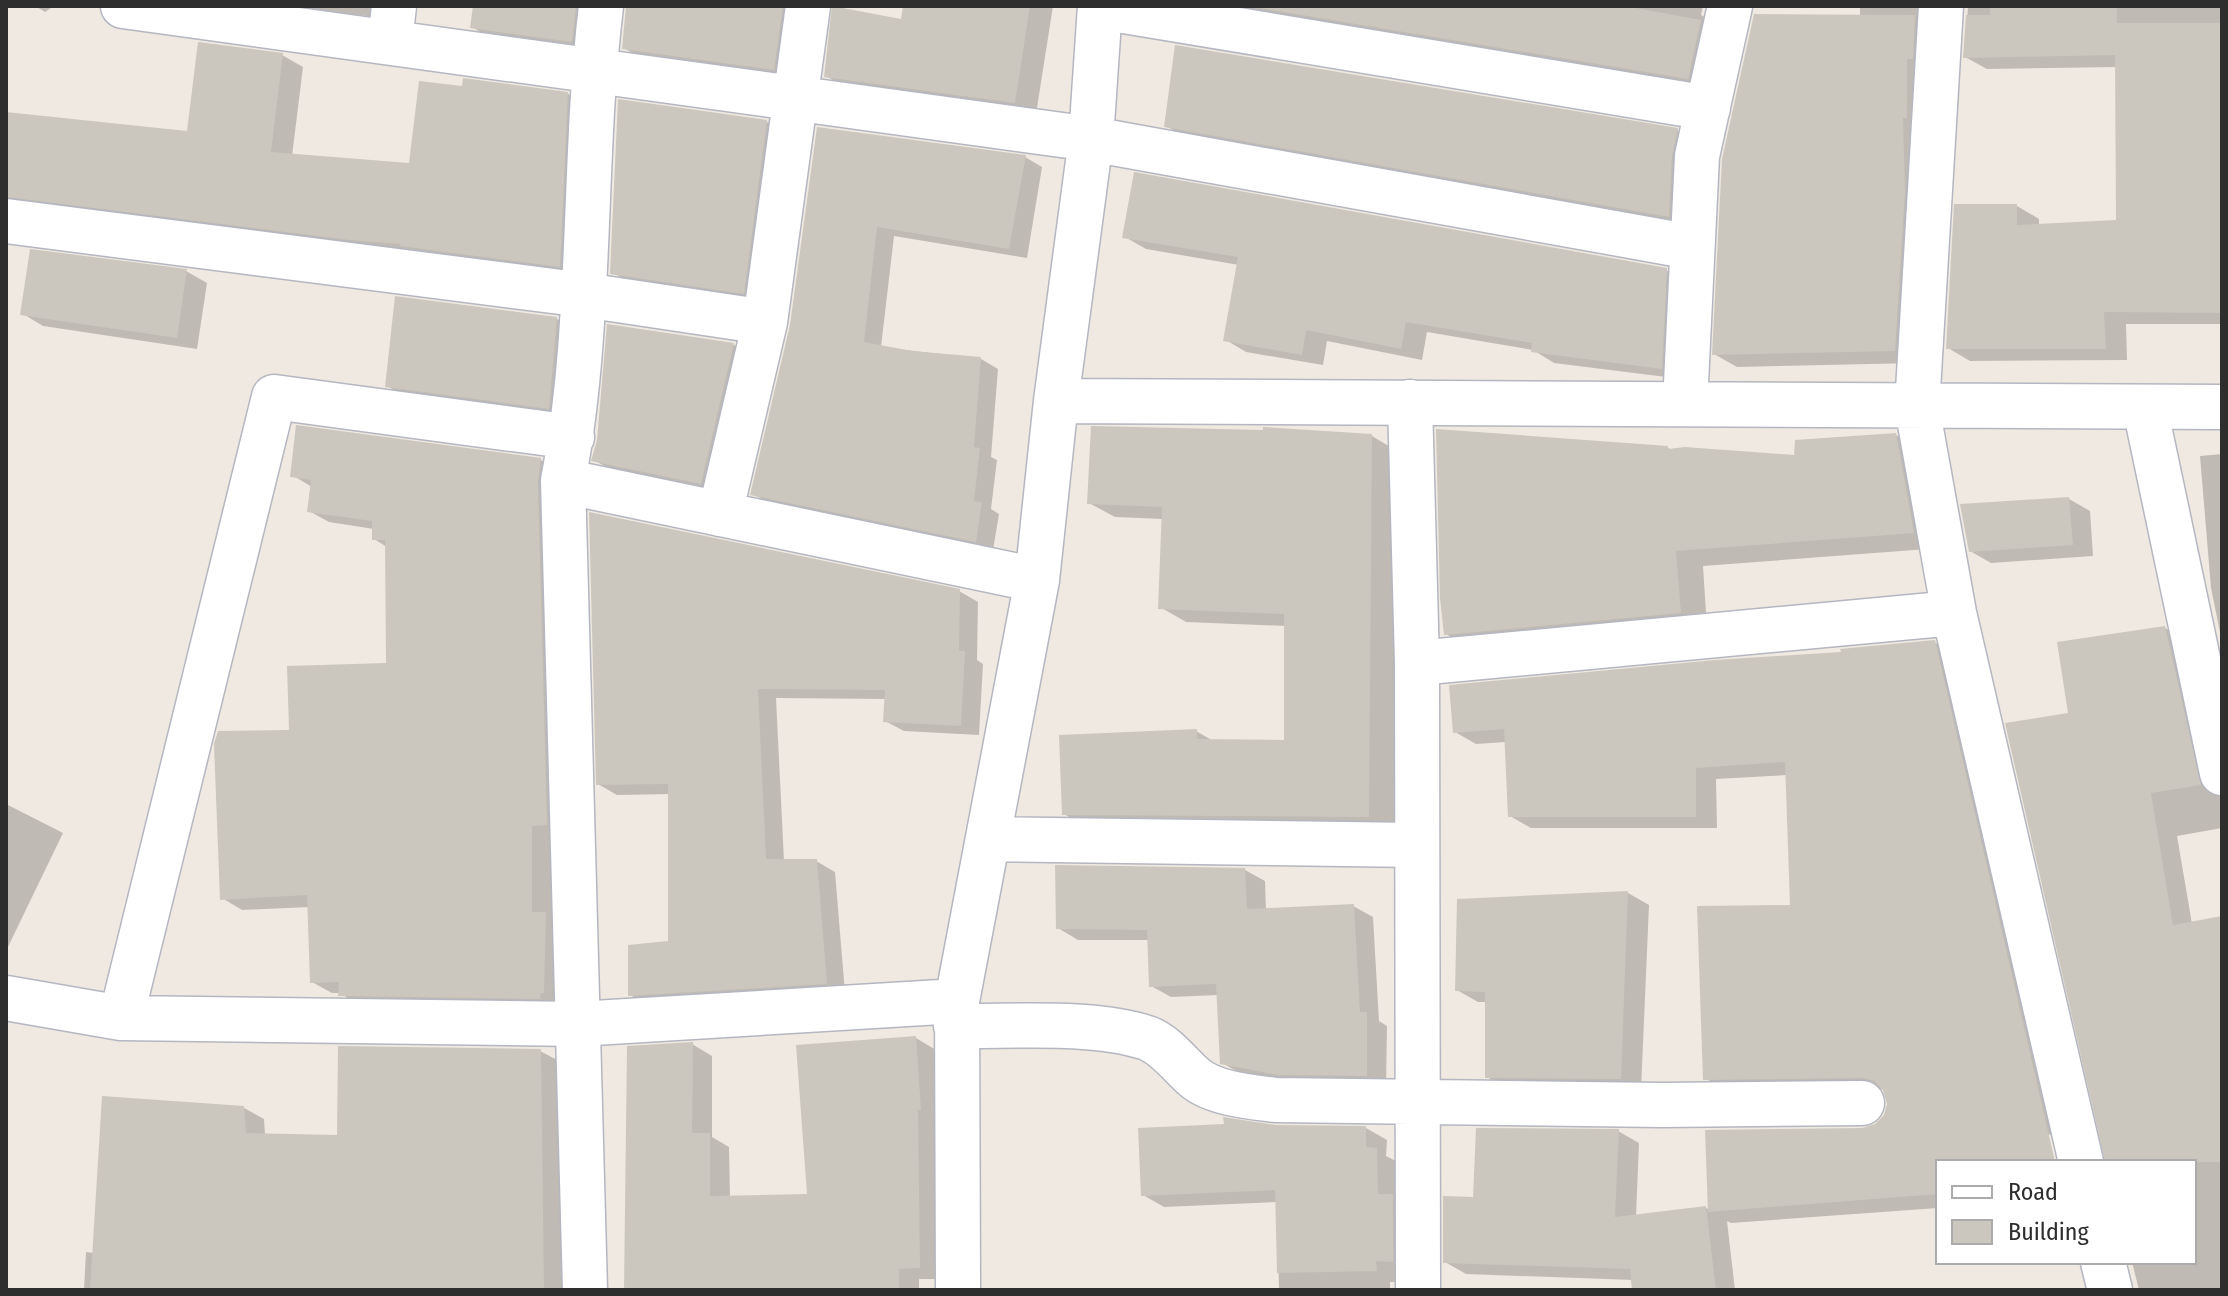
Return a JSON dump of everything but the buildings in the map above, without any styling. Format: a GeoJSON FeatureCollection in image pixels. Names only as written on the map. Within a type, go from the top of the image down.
{"type":"FeatureCollection","features":[{"type":"Feature","properties":{"kind":"street"},"geometry":{"type":"LineString","coordinates":[[123,6],[392,24],[593,70],[1091,139],[1692,247]]}},
{"type":"Feature","properties":{"kind":"street"},"geometry":{"type":"LineString","coordinates":[[585,1290],[563,481],[572,437],[584,295],[593,70],[601,6]]}},
{"type":"Feature","properties":{"kind":"street"},"geometry":{"type":"LineString","coordinates":[[720,514],[765,322],[808,6]]}},
{"type":"Feature","properties":{"kind":"street"},"geometry":{"type":"LineString","coordinates":[[958,1290],[956,1014],[1037,580],[1056,401],[1091,139],[1100,6],[1708,108]]}},
{"type":"Feature","properties":{"kind":"street"},"geometry":{"type":"LineString","coordinates":[[1685,404],[1697,156],[1730,6]]}},
{"type":"Feature","properties":{"kind":"street"},"geometry":{"type":"LineString","coordinates":[[1941,6],[1917,407],[1954,613],[2081,1160]]}},
{"type":"Feature","properties":{"kind":"street"},"geometry":{"type":"LineString","coordinates":[[6,221],[584,295],[765,322]]}},
{"type":"Feature","properties":{"kind":"street"},"geometry":{"type":"LineString","coordinates":[[121,1018],[274,397],[572,437]]}},
{"type":"Feature","properties":{"kind":"street"},"geometry":{"type":"LineString","coordinates":[[1056,401],[2222,407]]}},
{"type":"Feature","properties":{"kind":"street"},"geometry":{"type":"LineString","coordinates":[[1410,402],[1417,663],[1418,1290]]}},
{"type":"Feature","properties":{"kind":"street"},"geometry":{"type":"LineString","coordinates":[[2145,408],[2222,773]]}},
{"type":"Feature","properties":{"kind":"street"},"geometry":{"type":"LineString","coordinates":[[563,481],[1037,580]]}},
{"type":"Feature","properties":{"kind":"street"},"geometry":{"type":"LineString","coordinates":[[1417,663],[1954,613]]}},
{"type":"Feature","properties":{"kind":"street"},"geometry":{"type":"LineString","coordinates":[[988,839],[1417,845]]}},
{"type":"Feature","properties":{"kind":"street"},"geometry":{"type":"LineString","coordinates":[[6,998],[121,1018],[577,1024],[956,1014],[1115,1030],[1150,1039],[1176,1058],[1196,1080],[1237,1096],[1276,1100],[1862,1103]]}},
{"type":"Feature","properties":{"kind":"street"},"geometry":{"type":"LineString","coordinates":[[2104,1264],[2110,1290]]}}]}
